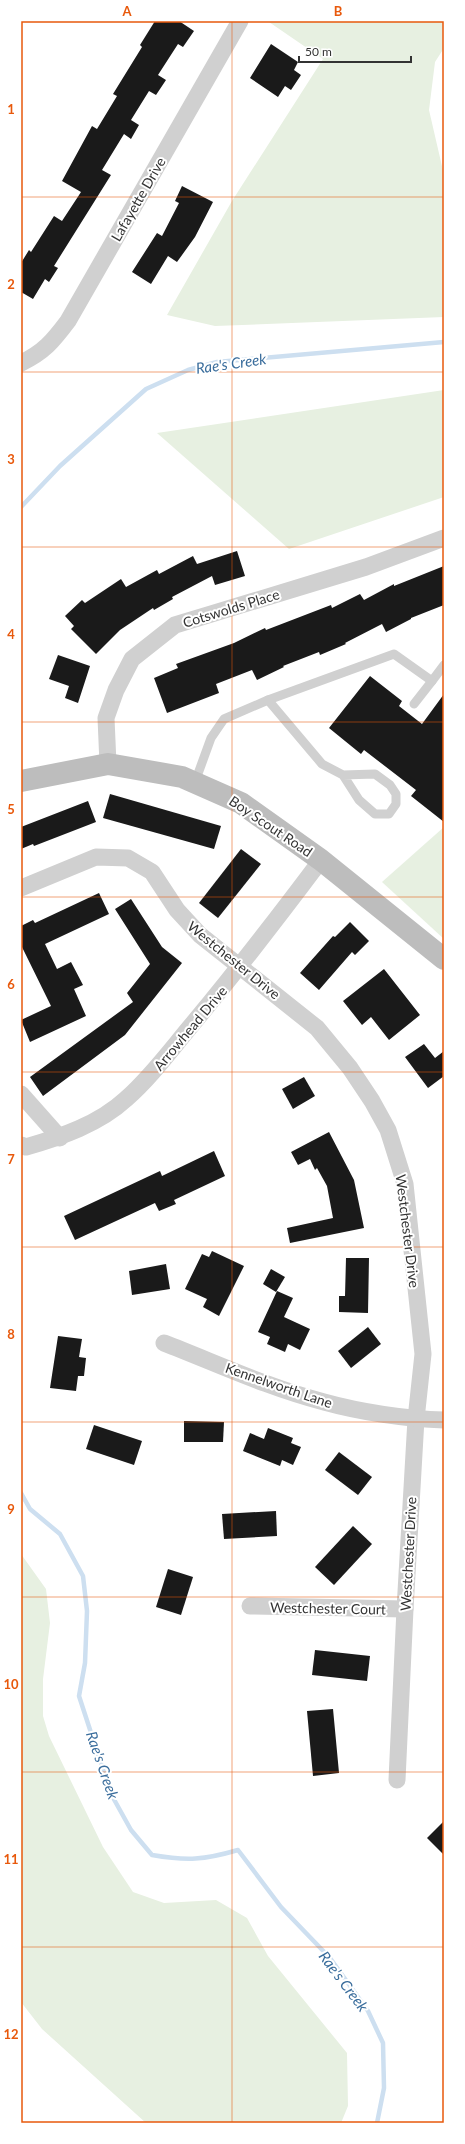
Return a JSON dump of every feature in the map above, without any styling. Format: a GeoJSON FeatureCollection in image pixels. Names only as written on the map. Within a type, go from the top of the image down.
{"type":"FeatureCollection","features":[{"type":"Feature","properties":{"kind":"street","name":"Lafayette Drive"},"geometry":{"type":"LineString","coordinates":[[21,363],[43,351],[68,321],[240,21]]}},
{"type":"Feature","properties":{"kind":"street","name":"Cotswolds Place"},"geometry":{"type":"LineString","coordinates":[[108,764],[106,718],[132,658],[175,626],[366,567],[444,538]]}},
{"type":"Feature","properties":{"kind":"street","name":"Boy Scout Road"},"geometry":{"type":"LineString","coordinates":[[21,782],[108,764],[182,776],[241,803],[321,860],[444,959]]}},
{"type":"Feature","properties":{"kind":"street","name":"Westchester Drive"},"geometry":{"type":"LineString","coordinates":[[21,888],[96,857],[128,858],[152,872],[177,910],[200,935],[241,966],[317,1028],[350,1068],[372,1101],[388,1130],[405,1184],[423,1354],[416,1419],[405,1609],[398,1780]]}},
{"type":"Feature","properties":{"kind":"street","name":"Arrowhead Drive"},"geometry":{"type":"LineString","coordinates":[[21,1145],[26,1147],[60,1138],[96,1120],[126,1100],[152,1073],[241,966],[321,860]]}},
{"type":"Feature","properties":{"kind":"street"},"geometry":{"type":"LineString","coordinates":[[21,1094],[60,1138]]}},
{"type":"Feature","properties":{"kind":"street","name":"Kennelworth Lane"},"geometry":{"type":"LineString","coordinates":[[164,1343],[263,1382],[324,1402],[416,1419],[444,1420]]}},
{"type":"Feature","properties":{"kind":"street","name":"Westchester Court"},"geometry":{"type":"LineString","coordinates":[[250,1606],[405,1609]]}},
{"type":"Feature","properties":{"kind":"lane"},"geometry":{"type":"LineString","coordinates":[[195,782],[211,738],[224,719],[268,700],[394,654],[432,681]]}},
{"type":"Feature","properties":{"kind":"lane"},"geometry":{"type":"LineString","coordinates":[[414,704],[444,665]]}},
{"type":"Feature","properties":{"kind":"lane"},"geometry":{"type":"LineString","coordinates":[[268,700],[322,764],[342,775],[359,800],[375,814],[389,814],[396,804],[396,794],[390,785],[375,774],[342,775]]}},
{"type":"Feature","properties":{"kind":"green space"},"geometry":{"type":"Polygon","coordinates":[[[444,21],[444,48],[435,62],[429,110],[444,175],[444,317],[215,326],[167,315],[232,201],[323,59],[269,22],[444,21]]]}},
{"type":"Feature","properties":{"kind":"green space"},"geometry":{"type":"Polygon","coordinates":[[[444,390],[444,497],[289,549],[157,433],[444,390]]]}},
{"type":"Feature","properties":{"kind":"green space"},"geometry":{"type":"Polygon","coordinates":[[[444,827],[444,939],[382,882],[444,827]]]}},
{"type":"Feature","properties":{"kind":"green space"},"geometry":{"type":"Polygon","coordinates":[[[21,1554],[46,1589],[50,1623],[43,1679],[43,1716],[49,1736],[103,1847],[133,1892],[164,1903],[216,1900],[247,1918],[268,1956],[347,2053],[348,2106],[341,2123],[146,2123],[42,2029],[21,2002],[21,1554]]]}},
{"type":"Feature","properties":{"kind":"building"},"geometry":{"type":"Polygon","coordinates":[[[155,21],[179,21],[194,31],[183,47],[178,44],[158,75],[166,80],[156,95],[149,91],[131,120],[139,125],[131,139],[124,134],[102,170],[111,175],[54,266],[58,268],[49,282],[45,279],[33,299],[21,292],[21,263],[29,250],[31,252],[54,216],[62,221],[81,192],[62,181],[92,126],[97,129],[117,96],[113,94],[142,47],[140,45],[155,21]]]}},
{"type":"Feature","properties":{"kind":"building"},"geometry":{"type":"Polygon","coordinates":[[[271,44],[298,62],[294,70],[301,75],[291,90],[285,86],[278,97],[250,78],[271,44]]]}},
{"type":"Feature","properties":{"kind":"building"},"geometry":{"type":"Polygon","coordinates":[[[182,186],[213,202],[195,237],[177,262],[168,256],[151,284],[132,272],[157,233],[162,236],[179,203],[175,201],[182,186]]]}},
{"type":"Feature","properties":{"kind":"building"},"geometry":{"type":"Polygon","coordinates":[[[237,551],[245,576],[215,585],[212,576],[172,597],[173,599],[154,610],[153,608],[120,630],[96,654],[71,629],[74,626],[65,616],[82,600],[85,603],[121,579],[126,587],[157,570],[159,574],[193,556],[197,564],[237,551]]]}},
{"type":"Feature","properties":{"kind":"building"},"geometry":{"type":"Polygon","coordinates":[[[444,566],[444,605],[411,618],[386,632],[382,624],[345,643],[346,644],[320,655],[319,652],[283,666],[284,667],[257,680],[252,670],[216,684],[219,693],[167,713],[154,678],[178,668],[176,664],[234,643],[265,628],[266,630],[331,605],[332,608],[360,594],[364,600],[394,584],[394,586],[444,566]]]}},
{"type":"Feature","properties":{"kind":"building"},"geometry":{"type":"Polygon","coordinates":[[[58,655],[90,666],[78,703],[65,698],[69,686],[49,679],[58,655]]]}},
{"type":"Feature","properties":{"kind":"building"},"geometry":{"type":"Polygon","coordinates":[[[370,676],[402,701],[399,706],[422,724],[444,694],[444,822],[411,796],[416,790],[364,750],[361,754],[329,728],[370,676]]]}},
{"type":"Feature","properties":{"kind":"building"},"geometry":{"type":"Polygon","coordinates":[[[110,794],[221,826],[214,849],[103,818],[110,794]]]}},
{"type":"Feature","properties":{"kind":"building"},"geometry":{"type":"Polygon","coordinates":[[[88,801],[96,822],[34,846],[33,844],[21,849],[21,827],[88,801]]]}},
{"type":"Feature","properties":{"kind":"building"},"geometry":{"type":"Polygon","coordinates":[[[241,849],[261,864],[218,918],[199,903],[241,849]]]}},
{"type":"Feature","properties":{"kind":"building"},"geometry":{"type":"Polygon","coordinates":[[[99,893],[109,914],[45,944],[57,969],[71,962],[83,985],[74,989],[86,1016],[30,1042],[21,1020],[51,1006],[21,945],[21,926],[33,920],[35,923],[99,893]]]}},
{"type":"Feature","properties":{"kind":"building"},"geometry":{"type":"Polygon","coordinates":[[[131,899],[162,947],[182,963],[125,1035],[43,1096],[30,1077],[133,1002],[127,993],[150,964],[115,909],[131,899]]]}},
{"type":"Feature","properties":{"kind":"building"},"geometry":{"type":"Polygon","coordinates":[[[350,922],[369,941],[355,955],[352,952],[319,990],[300,973],[333,936],[335,937],[350,922]]]}},
{"type":"Feature","properties":{"kind":"building"},"geometry":{"type":"Polygon","coordinates":[[[384,969],[420,1015],[389,1040],[371,1017],[362,1025],[343,1001],[384,969]]]}},
{"type":"Feature","properties":{"kind":"building"},"geometry":{"type":"Polygon","coordinates":[[[424,1044],[435,1058],[444,1051],[444,1076],[428,1088],[405,1057],[424,1044]]]}},
{"type":"Feature","properties":{"kind":"building"},"geometry":{"type":"Polygon","coordinates":[[[304,1077],[315,1096],[293,1109],[282,1089],[304,1077]]]}},
{"type":"Feature","properties":{"kind":"building"},"geometry":{"type":"Polygon","coordinates":[[[329,1132],[354,1180],[364,1228],[290,1243],[287,1228],[333,1218],[327,1186],[317,1168],[315,1170],[310,1159],[298,1165],[291,1152],[329,1132]]]}},
{"type":"Feature","properties":{"kind":"building"},"geometry":{"type":"Polygon","coordinates":[[[214,1151],[225,1176],[174,1200],[176,1204],[159,1211],[155,1203],[75,1240],[64,1216],[160,1171],[162,1176],[214,1151]]]}},
{"type":"Feature","properties":{"kind":"building"},"geometry":{"type":"Polygon","coordinates":[[[212,1251],[244,1266],[219,1316],[203,1307],[207,1299],[185,1289],[202,1254],[209,1257],[212,1251]]]}},
{"type":"Feature","properties":{"kind":"building"},"geometry":{"type":"Polygon","coordinates":[[[346,1258],[369,1258],[368,1313],[339,1312],[339,1296],[345,1296],[346,1258]]]}},
{"type":"Feature","properties":{"kind":"building"},"geometry":{"type":"Polygon","coordinates":[[[166,1264],[170,1289],[132,1295],[129,1271],[166,1264]]]}},
{"type":"Feature","properties":{"kind":"building"},"geometry":{"type":"Polygon","coordinates":[[[271,1269],[285,1277],[276,1292],[263,1284],[271,1269]]]}},
{"type":"Feature","properties":{"kind":"building"},"geometry":{"type":"Polygon","coordinates":[[[277,1291],[293,1298],[284,1317],[310,1329],[300,1350],[288,1344],[285,1352],[267,1344],[270,1337],[258,1332],[277,1291]]]}},
{"type":"Feature","properties":{"kind":"building"},"geometry":{"type":"Polygon","coordinates":[[[368,1327],[381,1344],[351,1368],[338,1351],[368,1327]]]}},
{"type":"Feature","properties":{"kind":"building"},"geometry":{"type":"Polygon","coordinates":[[[58,1336],[82,1339],[79,1357],[86,1358],[84,1376],[78,1376],[76,1391],[50,1388],[58,1336]]]}},
{"type":"Feature","properties":{"kind":"building"},"geometry":{"type":"Polygon","coordinates":[[[184,1421],[224,1422],[223,1442],[184,1442],[184,1421]]]}},
{"type":"Feature","properties":{"kind":"building"},"geometry":{"type":"Polygon","coordinates":[[[94,1425],[142,1441],[134,1465],[86,1449],[94,1425]]]}},
{"type":"Feature","properties":{"kind":"building"},"geometry":{"type":"Polygon","coordinates":[[[268,1428],[293,1438],[291,1443],[301,1447],[293,1465],[282,1460],[280,1466],[243,1451],[250,1433],[264,1439],[268,1428]]]}},
{"type":"Feature","properties":{"kind":"building"},"geometry":{"type":"Polygon","coordinates":[[[339,1452],[372,1477],[358,1495],[325,1470],[339,1452]]]}},
{"type":"Feature","properties":{"kind":"building"},"geometry":{"type":"Polygon","coordinates":[[[276,1511],[277,1536],[224,1539],[222,1514],[276,1511]]]}},
{"type":"Feature","properties":{"kind":"building"},"geometry":{"type":"Polygon","coordinates":[[[353,1526],[372,1544],[334,1585],[315,1567],[353,1526]]]}},
{"type":"Feature","properties":{"kind":"building"},"geometry":{"type":"Polygon","coordinates":[[[168,1569],[193,1577],[181,1615],[156,1607],[168,1569]]]}},
{"type":"Feature","properties":{"kind":"building"},"geometry":{"type":"Polygon","coordinates":[[[315,1650],[370,1656],[367,1681],[312,1675],[315,1650]]]}},
{"type":"Feature","properties":{"kind":"building"},"geometry":{"type":"Polygon","coordinates":[[[333,1709],[339,1773],[313,1776],[307,1711],[333,1709]]]}},
{"type":"Feature","properties":{"kind":"building"},"geometry":{"type":"Polygon","coordinates":[[[444,1821],[444,1855],[427,1838],[444,1821]]]}},
{"type":"Feature","properties":{"kind":"waterway","name":"Rae's Creek"},"geometry":{"type":"LineString","coordinates":[[21,507],[60,466],[146,389],[188,370],[217,362],[444,342]]}},
{"type":"Feature","properties":{"kind":"waterway","name":"Rae's Creek"},"geometry":{"type":"LineString","coordinates":[[21,1493],[30,1509],[60,1534],[83,1576],[87,1611],[85,1663],[79,1696],[111,1794],[131,1830],[152,1855],[186,1859],[205,1858],[238,1850],[281,1907],[330,1958],[368,2011],[383,2043],[384,2088],[377,2123]]}}]}
